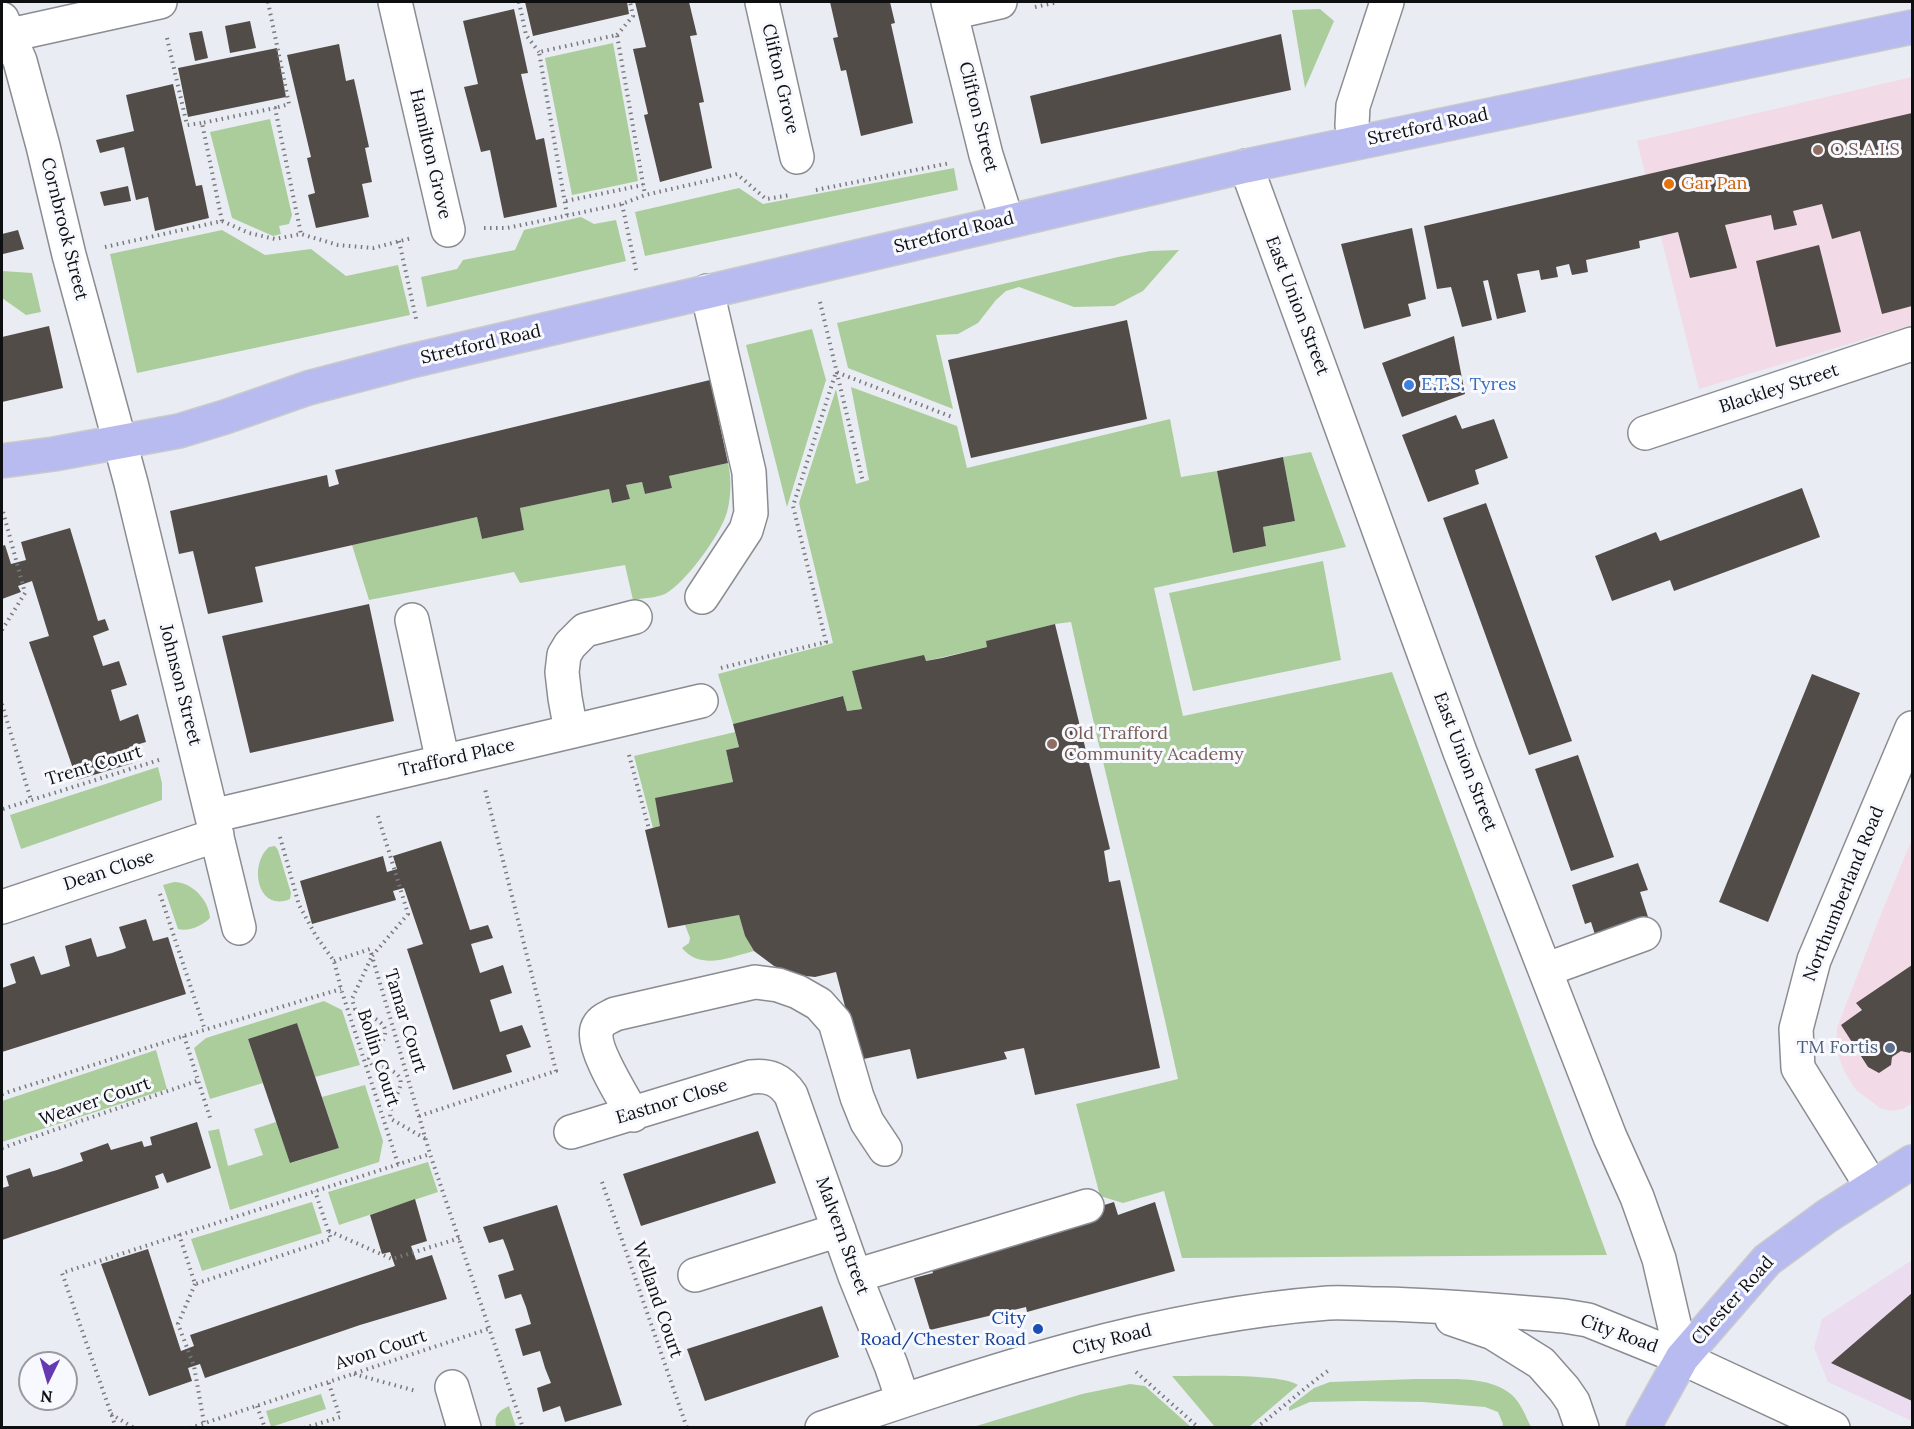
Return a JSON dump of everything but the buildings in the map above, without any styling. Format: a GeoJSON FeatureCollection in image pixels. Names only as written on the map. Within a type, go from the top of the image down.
{"type":"FeatureCollection","features":[{"type":"Feature","properties":{"kind":"main road","name":"Stretford Road"},"geometry":{"type":"LineString","coordinates":[[2,460],[119,443],[179,431],[308,388],[425,358],[1007,220],[1356,142],[1912,27]]}},
{"type":"Feature","properties":{"kind":"main road","name":"Chester Road"},"geometry":{"type":"LineString","coordinates":[[1647,1421],[1682,1358],[1767,1260],[1827,1216],[1912,1162]]}},
{"type":"Feature","properties":{"kind":"street"},"geometry":{"type":"LineString","coordinates":[[4,24],[159,2]]}},
{"type":"Feature","properties":{"kind":"street","name":"Hamilton Grove"},"geometry":{"type":"LineString","coordinates":[[395,2],[448,230]]}},
{"type":"Feature","properties":{"kind":"street","name":"Clifton Grove"},"geometry":{"type":"LineString","coordinates":[[762,2],[797,157]]}},
{"type":"Feature","properties":{"kind":"street","name":"Clifton Street"},"geometry":{"type":"LineString","coordinates":[[1000,2],[950,7],[986,155],[1007,220]]}},
{"type":"Feature","properties":{"kind":"street"},"geometry":{"type":"LineString","coordinates":[[1356,142],[1352,125],[1353,106],[1387,2]]}},
{"type":"Feature","properties":{"kind":"street","name":"Cornbrook Street"},"geometry":{"type":"LineString","coordinates":[[4,24],[29,90],[69,255],[119,443]]}},
{"type":"Feature","properties":{"kind":"street","name":"East Union Street"},"geometry":{"type":"LineString","coordinates":[[1246,166],[1460,752],[1610,1137],[1637,1197],[1659,1259],[1682,1358]]}},
{"type":"Feature","properties":{"kind":"street"},"geometry":{"type":"LineString","coordinates":[[702,597],[746,530],[751,513],[749,472],[707,291]]}},
{"type":"Feature","properties":{"kind":"street","name":"Blackley Street"},"geometry":{"type":"LineString","coordinates":[[1644,433],[1912,344]]}},
{"type":"Feature","properties":{"kind":"street","name":"Johnson Street"},"geometry":{"type":"LineString","coordinates":[[119,443],[131,483],[239,928]]}},
{"type":"Feature","properties":{"kind":"street"},"geometry":{"type":"LineString","coordinates":[[571,731],[562,672],[564,655],[570,645],[585,630],[635,617]]}},
{"type":"Feature","properties":{"kind":"street"},"geometry":{"type":"LineString","coordinates":[[412,620],[443,762]]}},
{"type":"Feature","properties":{"kind":"street","name":"Trafford Place"},"geometry":{"type":"LineString","coordinates":[[214,826],[443,762],[702,701]]}},
{"type":"Feature","properties":{"kind":"street","name":"Northumberland Road"},"geometry":{"type":"LineString","coordinates":[[1872,1187],[1798,1068],[1796,1029],[1814,960],[1912,728]]}},
{"type":"Feature","properties":{"kind":"street","name":"Dean Close"},"geometry":{"type":"LineString","coordinates":[[2,907],[147,858],[214,826]]}},
{"type":"Feature","properties":{"kind":"street"},"geometry":{"type":"LineString","coordinates":[[1545,970],[1644,934]]}},
{"type":"Feature","properties":{"kind":"street"},"geometry":{"type":"LineString","coordinates":[[633,1115],[597,1043],[597,1028],[604,1020],[615,1014],[728,987],[755,982],[778,985],[819,1004],[835,1022],[856,1097],[867,1122],[885,1149]]}},
{"type":"Feature","properties":{"kind":"street","name":"Eastnor Close"},"geometry":{"type":"LineString","coordinates":[[571,1132],[752,1077],[772,1077]]}},
{"type":"Feature","properties":{"kind":"street","name":"Malvern Street"},"geometry":{"type":"LineString","coordinates":[[772,1077],[786,1087],[791,1095],[838,1230],[903,1400]]}},
{"type":"Feature","properties":{"kind":"street"},"geometry":{"type":"LineString","coordinates":[[855,1276],[1087,1206]]}},
{"type":"Feature","properties":{"kind":"street"},"geometry":{"type":"LineString","coordinates":[[695,1275],[838,1230]]}},
{"type":"Feature","properties":{"kind":"street","name":"City Road"},"geometry":{"type":"LineString","coordinates":[[822,1428],[903,1400],[1088,1344],[1149,1330],[1270,1309],[1331,1303],[1411,1305],[1553,1315],[1588,1320],[1682,1358],[1833,1428]]}},
{"type":"Feature","properties":{"kind":"street","name":"City Road"},"geometry":{"type":"LineString","coordinates":[[1411,1305],[1493,1333],[1541,1363],[1564,1389],[1578,1415]]}},
{"type":"Feature","properties":{"kind":"street"},"geometry":{"type":"LineString","coordinates":[[439,1390],[464,1428]]}},
{"type":"Feature","properties":{"kind":"path"},"geometry":{"type":"LineString","coordinates":[[159,2],[187,125],[289,104],[268,2]]}},
{"type":"Feature","properties":{"kind":"path"},"geometry":{"type":"LineString","coordinates":[[519,2],[526,35],[539,52],[567,215]]}},
{"type":"Feature","properties":{"kind":"path"},"geometry":{"type":"LineString","coordinates":[[539,52],[617,35],[633,16],[630,2]]}},
{"type":"Feature","properties":{"kind":"path"},"geometry":{"type":"LineString","coordinates":[[617,35],[645,195]]}},
{"type":"Feature","properties":{"kind":"path"},"geometry":{"type":"LineString","coordinates":[[275,108],[301,234]]}},
{"type":"Feature","properties":{"kind":"path"},"geometry":{"type":"LineString","coordinates":[[69,255],[222,221],[202,123]]}},
{"type":"Feature","properties":{"kind":"path"},"geometry":{"type":"LineString","coordinates":[[448,230],[507,228],[622,204],[645,195],[737,174],[766,199],[986,155]]}},
{"type":"Feature","properties":{"kind":"path"},"geometry":{"type":"LineString","coordinates":[[797,157],[803,193]]}},
{"type":"Feature","properties":{"kind":"path"},"geometry":{"type":"LineString","coordinates":[[566,201],[643,185]]}},
{"type":"Feature","properties":{"kind":"path"},"geometry":{"type":"LineString","coordinates":[[622,204],[644,306]]}},
{"type":"Feature","properties":{"kind":"path","name":"Hamilton Grove"},"geometry":{"type":"LineString","coordinates":[[222,221],[249,233],[275,239],[301,234],[338,245],[373,248],[448,230]]}},
{"type":"Feature","properties":{"kind":"path"},"geometry":{"type":"LineString","coordinates":[[399,242],[425,358]]}},
{"type":"Feature","properties":{"kind":"path"},"geometry":{"type":"LineString","coordinates":[[812,267],[863,482]]}},
{"type":"Feature","properties":{"kind":"path"},"geometry":{"type":"LineString","coordinates":[[836,372],[952,417]]}},
{"type":"Feature","properties":{"kind":"path"},"geometry":{"type":"LineString","coordinates":[[717,669],[826,642],[793,506],[836,372]]}},
{"type":"Feature","properties":{"kind":"path"},"geometry":{"type":"LineString","coordinates":[[2,508],[25,593],[2,630]]}},
{"type":"Feature","properties":{"kind":"path","name":"Trent Court"},"geometry":{"type":"LineString","coordinates":[[2,706],[31,800]]}},
{"type":"Feature","properties":{"kind":"path"},"geometry":{"type":"LineString","coordinates":[[628,748],[649,829]]}},
{"type":"Feature","properties":{"kind":"path","name":"Trent Court"},"geometry":{"type":"LineString","coordinates":[[3,809],[166,758]]}},
{"type":"Feature","properties":{"kind":"path"},"geometry":{"type":"LineString","coordinates":[[419,1116],[556,1071],[483,781]]}},
{"type":"Feature","properties":{"kind":"path","name":"Tamar Court"},"geometry":{"type":"LineString","coordinates":[[375,807],[408,914],[372,956],[430,1154],[460,1238]]}},
{"type":"Feature","properties":{"kind":"path"},"geometry":{"type":"LineString","coordinates":[[278,830],[299,905],[316,936],[334,960],[370,949],[372,956],[352,999],[355,1009],[381,1022],[385,1029],[384,1038],[369,1058],[372,1065],[389,1069],[402,1081],[391,1106],[389,1114],[391,1119],[426,1139]]}},
{"type":"Feature","properties":{"kind":"path"},"geometry":{"type":"LineString","coordinates":[[147,858],[205,1030]]}},
{"type":"Feature","properties":{"kind":"path","name":"Bollin Court"},"geometry":{"type":"LineString","coordinates":[[334,960],[341,989],[398,1164]]}},
{"type":"Feature","properties":{"kind":"path","name":"Weaver Court"},"geometry":{"type":"LineString","coordinates":[[2,1094],[341,989]]}},
{"type":"Feature","properties":{"kind":"path"},"geometry":{"type":"LineString","coordinates":[[184,1036],[211,1121]]}},
{"type":"Feature","properties":{"kind":"path","name":"Weaver Court"},"geometry":{"type":"LineString","coordinates":[[2,1148],[197,1082]]}},
{"type":"Feature","properties":{"kind":"path"},"geometry":{"type":"LineString","coordinates":[[116,1428],[62,1273],[430,1154]]}},
{"type":"Feature","properties":{"kind":"path"},"geometry":{"type":"LineString","coordinates":[[439,1177],[446,1175]]}},
{"type":"Feature","properties":{"kind":"path","name":"Welland Court"},"geometry":{"type":"LineString","coordinates":[[602,1182],[687,1428]]}},
{"type":"Feature","properties":{"kind":"path"},"geometry":{"type":"LineString","coordinates":[[195,1284],[331,1239],[315,1191]]}},
{"type":"Feature","properties":{"kind":"path"},"geometry":{"type":"LineString","coordinates":[[328,1231],[392,1259],[460,1238],[523,1428]]}},
{"type":"Feature","properties":{"kind":"path"},"geometry":{"type":"LineString","coordinates":[[179,1234],[195,1284],[178,1324],[194,1366],[204,1423]]}},
{"type":"Feature","properties":{"kind":"path","name":"Avon Court"},"geometry":{"type":"LineString","coordinates":[[192,1427],[491,1328]]}},
{"type":"Feature","properties":{"kind":"path"},"geometry":{"type":"LineString","coordinates":[[1256,1428],[1329,1370]]}},
{"type":"Feature","properties":{"kind":"path"},"geometry":{"type":"LineString","coordinates":[[1136,1371],[1199,1428]]}},
{"type":"Feature","properties":{"kind":"path"},"geometry":{"type":"LineString","coordinates":[[354,1374],[439,1390]]}},
{"type":"Feature","properties":{"kind":"path"},"geometry":{"type":"LineString","coordinates":[[304,1428],[339,1417],[328,1382]]}},
{"type":"Feature","properties":{"kind":"path"},"geometry":{"type":"LineString","coordinates":[[257,1405],[265,1428]]}},
{"type":"Feature","properties":{"kind":"path"},"geometry":{"type":"LineString","coordinates":[[111,1414],[134,1428]]}},
{"type":"Feature","properties":{"kind":"shaded area"},"geometry":{"type":"Polygon","coordinates":[[[1912,77],[1912,325],[1699,389],[1637,141],[1912,77]]]}},
{"type":"Feature","properties":{"kind":"shaded area"},"geometry":{"type":"Polygon","coordinates":[[[1912,839],[1912,1103],[1903,1109],[1891,1111],[1880,1108],[1856,1090],[1844,1071],[1836,1049],[1837,1028],[1912,839]]]}},
{"type":"Feature","properties":{"kind":"shaded area"},"geometry":{"type":"Polygon","coordinates":[[[1912,1260],[1912,1421],[1828,1382],[1814,1348],[1822,1319],[1912,1260]]]}},
{"type":"Feature","properties":{"kind":"green space"},"geometry":{"type":"Polygon","coordinates":[[[1320,9],[1334,21],[1305,88],[1292,10],[1320,9]]]}},
{"type":"Feature","properties":{"kind":"green space"},"geometry":{"type":"Polygon","coordinates":[[[613,43],[638,181],[572,195],[545,58],[613,43]]]}},
{"type":"Feature","properties":{"kind":"green space"},"geometry":{"type":"Polygon","coordinates":[[[270,119],[292,215],[289,224],[279,226],[281,234],[273,236],[232,218],[210,132],[270,119]]]}},
{"type":"Feature","properties":{"kind":"green space"},"geometry":{"type":"Polygon","coordinates":[[[954,168],[958,190],[645,256],[635,212],[739,188],[763,204],[954,168]]]}},
{"type":"Feature","properties":{"kind":"green space"},"geometry":{"type":"Polygon","coordinates":[[[581,217],[594,224],[616,220],[626,261],[427,307],[421,277],[457,269],[463,260],[515,250],[524,230],[581,217]]]}},
{"type":"Feature","properties":{"kind":"green space"},"geometry":{"type":"Polygon","coordinates":[[[222,230],[265,255],[311,249],[346,276],[398,265],[410,315],[137,373],[110,254],[222,230]]]}},
{"type":"Feature","properties":{"kind":"green space"},"geometry":{"type":"Polygon","coordinates":[[[1179,250],[1143,291],[1114,306],[1074,307],[1019,287],[1006,291],[978,323],[958,334],[936,335],[953,409],[848,368],[837,323],[1118,257],[1150,251],[1179,250]]]}},
{"type":"Feature","properties":{"kind":"green space"},"geometry":{"type":"Polygon","coordinates":[[[2,271],[32,273],[41,312],[26,315],[2,298],[2,271]]]}},
{"type":"Feature","properties":{"kind":"green space"},"geometry":{"type":"Polygon","coordinates":[[[812,329],[826,380],[787,507],[746,345],[812,329]]]}},
{"type":"Feature","properties":{"kind":"green space"},"geometry":{"type":"Polygon","coordinates":[[[851,387],[957,426],[967,468],[1170,419],[1181,477],[1217,471],[1234,553],[1266,546],[1263,527],[1295,521],[1283,457],[1311,452],[1346,547],[1154,588],[1183,716],[1392,672],[1607,1255],[1182,1258],[1164,1191],[1123,1203],[1100,1196],[1076,1104],[1178,1079],[1071,622],[987,641],[987,647],[926,661],[852,671],[862,709],[847,711],[842,696],[733,724],[718,674],[833,643],[799,503],[836,389],[856,484],[869,480],[851,387]]]}},
{"type":"Feature","properties":{"kind":"green space"},"geometry":{"type":"Polygon","coordinates":[[[728,463],[730,498],[721,527],[708,549],[682,580],[665,594],[658,596],[633,600],[625,565],[520,583],[514,572],[369,600],[352,545],[477,517],[482,539],[524,530],[520,508],[609,489],[613,503],[630,499],[626,485],[642,482],[645,494],[672,488],[669,476],[728,463]]]}},
{"type":"Feature","properties":{"kind":"green space"},"geometry":{"type":"Polygon","coordinates":[[[1323,561],[1341,660],[1193,691],[1169,593],[1323,561]]]}},
{"type":"Feature","properties":{"kind":"green space"},"geometry":{"type":"Polygon","coordinates":[[[735,732],[739,747],[726,750],[733,782],[653,828],[634,756],[735,732]]]}},
{"type":"Feature","properties":{"kind":"green space"},"geometry":{"type":"Polygon","coordinates":[[[158,767],[162,783],[162,800],[21,849],[10,815],[158,767]]]}},
{"type":"Feature","properties":{"kind":"green space"},"geometry":{"type":"Polygon","coordinates":[[[275,846],[291,893],[290,899],[279,902],[270,899],[264,893],[258,875],[263,855],[269,847],[275,846]]]}},
{"type":"Feature","properties":{"kind":"green space"},"geometry":{"type":"Polygon","coordinates":[[[174,882],[187,885],[203,899],[210,918],[203,924],[187,930],[178,929],[163,885],[174,882]]]}},
{"type":"Feature","properties":{"kind":"green space"},"geometry":{"type":"Polygon","coordinates":[[[739,915],[745,936],[754,951],[726,959],[707,961],[690,955],[682,948],[689,943],[690,938],[685,925],[739,915]]]}},
{"type":"Feature","properties":{"kind":"green space"},"geometry":{"type":"Polygon","coordinates":[[[324,1001],[342,1010],[360,1065],[315,1077],[297,1023],[248,1039],[263,1083],[210,1099],[194,1048],[206,1038],[324,1001]]]}},
{"type":"Feature","properties":{"kind":"green space"},"geometry":{"type":"Polygon","coordinates":[[[156,1050],[167,1089],[2,1142],[2,1101],[156,1050]]]}},
{"type":"Feature","properties":{"kind":"green space"},"geometry":{"type":"Polygon","coordinates":[[[365,1085],[383,1141],[379,1162],[230,1210],[208,1131],[219,1129],[228,1166],[263,1155],[254,1129],[276,1122],[291,1163],[339,1148],[322,1097],[365,1085]]]}},
{"type":"Feature","properties":{"kind":"green space"},"geometry":{"type":"Polygon","coordinates":[[[428,1162],[438,1192],[339,1225],[328,1192],[428,1162]]]}},
{"type":"Feature","properties":{"kind":"green space"},"geometry":{"type":"Polygon","coordinates":[[[312,1202],[322,1233],[202,1271],[191,1239],[312,1202]]]}},
{"type":"Feature","properties":{"kind":"green space"},"geometry":{"type":"Polygon","coordinates":[[[1172,1376],[1257,1377],[1289,1381],[1298,1385],[1249,1427],[1215,1427],[1172,1376]]]}},
{"type":"Feature","properties":{"kind":"green space"},"geometry":{"type":"Polygon","coordinates":[[[1416,1379],[1479,1381],[1502,1388],[1518,1402],[1531,1427],[1502,1427],[1498,1412],[1485,1407],[1423,1402],[1310,1402],[1289,1411],[1289,1407],[1314,1388],[1330,1382],[1416,1379]]]}},
{"type":"Feature","properties":{"kind":"green space"},"geometry":{"type":"Polygon","coordinates":[[[1130,1384],[1145,1386],[1191,1427],[973,1427],[1082,1394],[1130,1384]]]}},
{"type":"Feature","properties":{"kind":"green space"},"geometry":{"type":"Polygon","coordinates":[[[321,1394],[326,1409],[271,1427],[266,1411],[321,1394]]]}},
{"type":"Feature","properties":{"kind":"green space"},"geometry":{"type":"Polygon","coordinates":[[[509,1406],[516,1427],[496,1427],[498,1414],[509,1406]]]}},
{"type":"Feature","properties":{"kind":"place","name":"O.S.A.I.S"},"geometry":{"type":"Point","coordinates":[1818,150]}},
{"type":"Feature","properties":{"kind":"place","name":"Gar Pan"},"geometry":{"type":"Point","coordinates":[1669,184]}},
{"type":"Feature","properties":{"kind":"place","name":"E.T.S. Tyres"},"geometry":{"type":"Point","coordinates":[1409,385]}},
{"type":"Feature","properties":{"kind":"place","name":"Old Trafford Community Academy"},"geometry":{"type":"Point","coordinates":[1052,744]}},
{"type":"Feature","properties":{"kind":"place","name":"TM Fortis"},"geometry":{"type":"Point","coordinates":[1890,1048]}},
{"type":"Feature","properties":{"kind":"place","name":"City Road/Chester Road"},"geometry":{"type":"Point","coordinates":[1038,1329]}}]}
